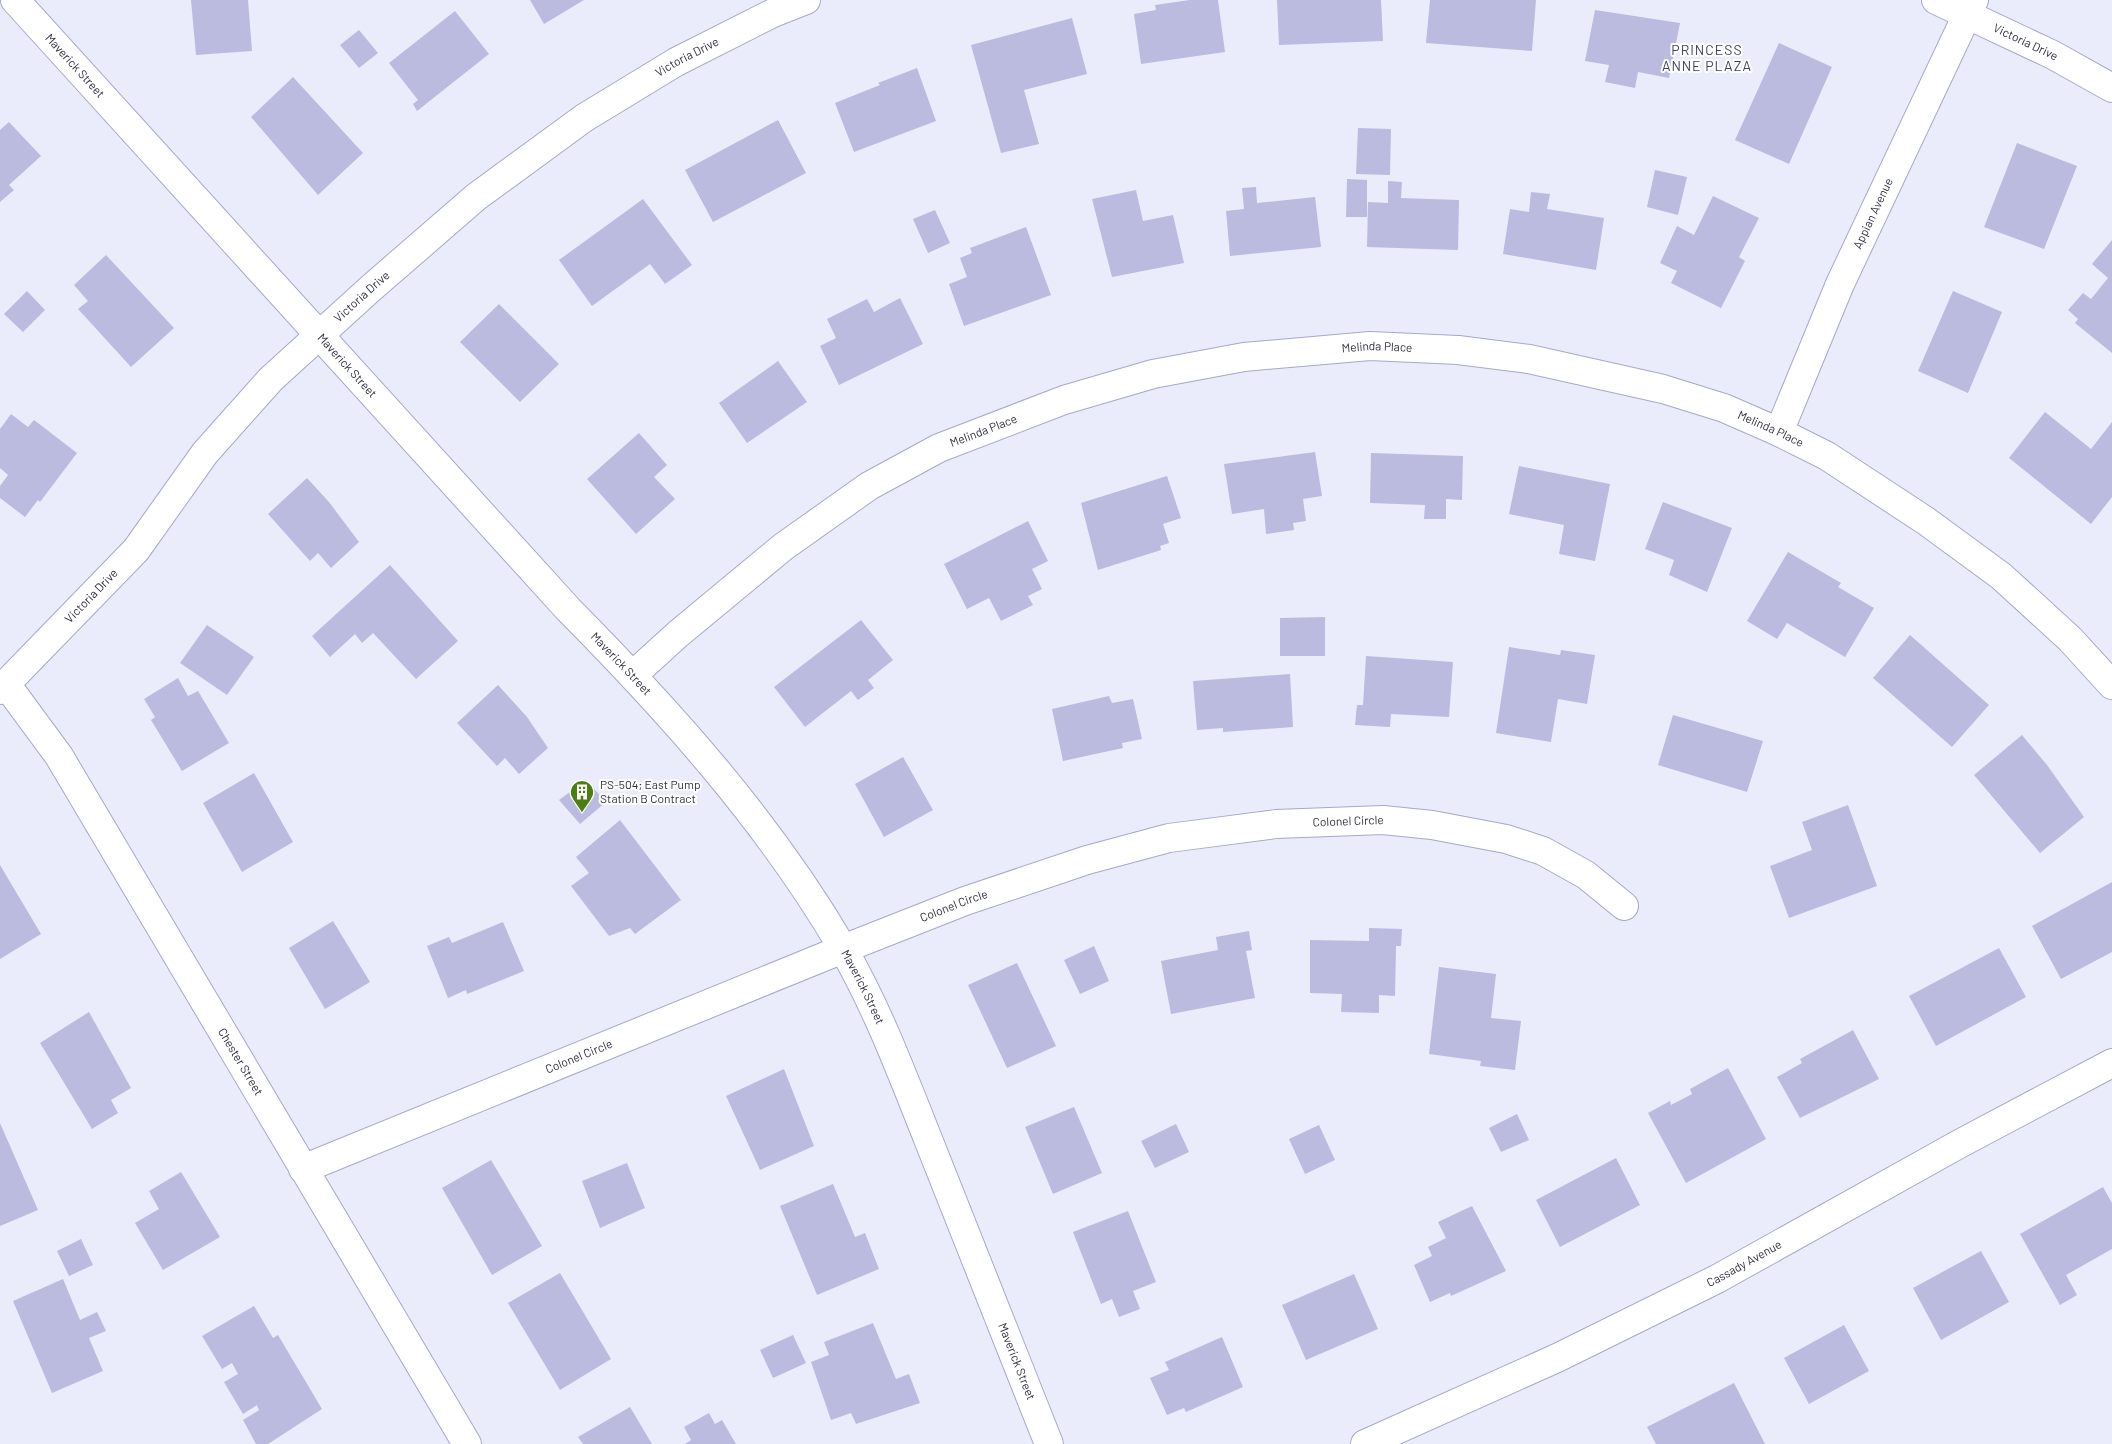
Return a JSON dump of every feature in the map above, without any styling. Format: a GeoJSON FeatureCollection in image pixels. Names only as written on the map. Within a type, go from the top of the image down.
{"type":"FeatureCollection","features":[{"type":"Feature","properties":{"kind":"street","name":"Maverick Street"},"geometry":{"type":"LineString","coordinates":[[16,0],[568,608],[634,675],[731,788],[806,889],[843,949],[885,1033],[1049,1444]]}},
{"type":"Feature","properties":{"kind":"street","name":"Victoria Drive"},"geometry":{"type":"LineString","coordinates":[[3,687],[136,550],[205,453],[271,379],[370,288],[476,197],[584,118],[676,62],[772,13],[806,0]]}},
{"type":"Feature","properties":{"kind":"street","name":"Victoria Drive"},"geometry":{"type":"LineString","coordinates":[[1936,0],[1971,7],[2112,88]]}},
{"type":"Feature","properties":{"kind":"street","name":"Appian Avenue"},"geometry":{"type":"LineString","coordinates":[[1779,432],[1840,284],[1971,7]]}},
{"type":"Feature","properties":{"kind":"street","name":"Melinda Place"},"geometry":{"type":"LineString","coordinates":[[634,675],[678,634],[783,548],[869,486],[939,448],[1064,400],[1153,374],[1244,357],[1360,347],[1458,350],[1529,359],[1663,389],[1724,408],[1779,432],[1827,456],[1926,521],[2001,576],[2070,640],[2112,685]]}},
{"type":"Feature","properties":{"kind":"street","name":"Chester Street"},"geometry":{"type":"LineString","coordinates":[[3,687],[59,756],[467,1444]]}},
{"type":"Feature","properties":{"kind":"street","name":"Colonel Circle"},"geometry":{"type":"LineString","coordinates":[[303,1169],[965,901],[1087,860],[1170,838],[1276,824],[1382,820],[1432,825],[1506,839],[1543,852],[1586,875],[1624,906]]}},
{"type":"Feature","properties":{"kind":"street","name":"Cassady Avenue"},"geometry":{"type":"LineString","coordinates":[[1365,1444],[1558,1358],[1717,1280],[1961,1143],[2112,1063]]}},
{"type":"Feature","properties":{"kind":"building"},"geometry":{"type":"Polygon","coordinates":[[[191,0],[248,0],[252,51],[196,55],[191,0]]]}},
{"type":"Feature","properties":{"kind":"building"},"geometry":{"type":"Polygon","coordinates":[[[530,0],[584,0],[544,24],[530,0]]]}},
{"type":"Feature","properties":{"kind":"building"},"geometry":{"type":"Polygon","coordinates":[[[1190,0],[1218,0],[1225,52],[1141,64],[1134,14],[1156,10],[1155,5],[1190,0]]]}},
{"type":"Feature","properties":{"kind":"building"},"geometry":{"type":"Polygon","coordinates":[[[1277,0],[1381,0],[1383,41],[1279,45],[1277,0]]]}},
{"type":"Feature","properties":{"kind":"building"},"geometry":{"type":"Polygon","coordinates":[[[1430,0],[1536,0],[1532,51],[1426,43],[1430,0]]]}},
{"type":"Feature","properties":{"kind":"building"},"geometry":{"type":"Polygon","coordinates":[[[1595,10],[1680,23],[1669,78],[1638,72],[1635,88],[1605,82],[1609,65],[1585,61],[1595,10]]]}},
{"type":"Feature","properties":{"kind":"building"},"geometry":{"type":"Polygon","coordinates":[[[455,11],[489,54],[417,111],[413,104],[418,100],[389,63],[455,11]]]}},
{"type":"Feature","properties":{"kind":"building"},"geometry":{"type":"Polygon","coordinates":[[[1072,18],[1087,74],[1024,90],[1039,144],[1001,153],[971,45],[1072,18]]]}},
{"type":"Feature","properties":{"kind":"building"},"geometry":{"type":"Polygon","coordinates":[[[359,30],[378,53],[359,68],[340,45],[359,30]]]}},
{"type":"Feature","properties":{"kind":"building"},"geometry":{"type":"Polygon","coordinates":[[[1779,43],[1832,67],[1789,164],[1735,140],[1779,43]]]}},
{"type":"Feature","properties":{"kind":"building"},"geometry":{"type":"Polygon","coordinates":[[[917,68],[936,121],[854,152],[835,103],[880,85],[878,83],[917,68]]]}},
{"type":"Feature","properties":{"kind":"building"},"geometry":{"type":"Polygon","coordinates":[[[293,77],[363,153],[318,195],[251,117],[293,77]]]}},
{"type":"Feature","properties":{"kind":"building"},"geometry":{"type":"Polygon","coordinates":[[[778,120],[806,173],[713,222],[685,170],[778,120]]]}},
{"type":"Feature","properties":{"kind":"building"},"geometry":{"type":"Polygon","coordinates":[[[9,122],[41,156],[9,185],[14,190],[0,202],[0,130],[9,122]]]}},
{"type":"Feature","properties":{"kind":"building"},"geometry":{"type":"Polygon","coordinates":[[[1358,128],[1391,129],[1390,175],[1356,174],[1358,128]]]}},
{"type":"Feature","properties":{"kind":"building"},"geometry":{"type":"Polygon","coordinates":[[[2017,143],[2077,166],[2044,249],[1984,227],[2017,143]]]}},
{"type":"Feature","properties":{"kind":"building"},"geometry":{"type":"Polygon","coordinates":[[[1655,170],[1687,177],[1678,215],[1647,207],[1655,170]]]}},
{"type":"Feature","properties":{"kind":"building"},"geometry":{"type":"Polygon","coordinates":[[[1347,179],[1367,180],[1367,217],[1346,217],[1347,179]]]}},
{"type":"Feature","properties":{"kind":"building"},"geometry":{"type":"Polygon","coordinates":[[[1388,181],[1402,182],[1401,198],[1459,200],[1458,250],[1367,247],[1368,202],[1388,203],[1388,181]]]}},
{"type":"Feature","properties":{"kind":"building"},"geometry":{"type":"Polygon","coordinates":[[[1256,187],[1257,203],[1315,197],[1321,247],[1230,256],[1226,211],[1244,209],[1242,188],[1256,187]]]}},
{"type":"Feature","properties":{"kind":"building"},"geometry":{"type":"Polygon","coordinates":[[[1136,190],[1143,221],[1173,215],[1184,263],[1112,277],[1092,199],[1136,190]]]}},
{"type":"Feature","properties":{"kind":"building"},"geometry":{"type":"Polygon","coordinates":[[[1531,192],[1550,194],[1547,209],[1604,218],[1596,270],[1503,254],[1510,209],[1529,212],[1531,192]]]}},
{"type":"Feature","properties":{"kind":"building"},"geometry":{"type":"Polygon","coordinates":[[[1713,196],[1759,218],[1739,257],[1745,261],[1721,308],[1671,283],[1677,271],[1660,263],[1677,226],[1694,235],[1713,196]]]}},
{"type":"Feature","properties":{"kind":"building"},"geometry":{"type":"Polygon","coordinates":[[[643,199],[692,265],[665,284],[650,264],[592,306],[559,260],[643,199]]]}},
{"type":"Feature","properties":{"kind":"building"},"geometry":{"type":"Polygon","coordinates":[[[935,210],[950,243],[928,253],[913,219],[935,210]]]}},
{"type":"Feature","properties":{"kind":"building"},"geometry":{"type":"Polygon","coordinates":[[[1026,227],[1051,295],[964,326],[949,284],[967,277],[960,258],[972,253],[970,248],[1026,227]]]}},
{"type":"Feature","properties":{"kind":"building"},"geometry":{"type":"Polygon","coordinates":[[[2112,240],[2112,353],[2075,323],[2078,319],[2068,310],[2083,293],[2091,299],[2108,278],[2092,264],[2112,240]]]}},
{"type":"Feature","properties":{"kind":"building"},"geometry":{"type":"Polygon","coordinates":[[[106,255],[174,328],[131,367],[78,309],[88,301],[74,285],[106,255]]]}},
{"type":"Feature","properties":{"kind":"building"},"geometry":{"type":"Polygon","coordinates":[[[27,291],[45,310],[23,332],[4,314],[27,291]]]}},
{"type":"Feature","properties":{"kind":"building"},"geometry":{"type":"Polygon","coordinates":[[[1953,291],[2002,312],[1968,393],[1918,371],[1953,291]]]}},
{"type":"Feature","properties":{"kind":"building"},"geometry":{"type":"Polygon","coordinates":[[[900,298],[923,344],[839,385],[820,346],[836,338],[827,319],[867,299],[874,312],[900,298]]]}},
{"type":"Feature","properties":{"kind":"building"},"geometry":{"type":"Polygon","coordinates":[[[499,304],[559,364],[520,402],[460,342],[499,304]]]}},
{"type":"Feature","properties":{"kind":"building"},"geometry":{"type":"Polygon","coordinates":[[[778,361],[807,402],[747,443],[719,403],[778,361]]]}},
{"type":"Feature","properties":{"kind":"building"},"geometry":{"type":"Polygon","coordinates":[[[2045,412],[2091,449],[2112,422],[2112,497],[2091,524],[2009,458],[2045,412]]]}},
{"type":"Feature","properties":{"kind":"building"},"geometry":{"type":"Polygon","coordinates":[[[11,414],[28,427],[34,420],[77,453],[40,502],[38,500],[25,517],[0,498],[0,486],[8,475],[0,468],[0,429],[11,414]]]}},
{"type":"Feature","properties":{"kind":"building"},"geometry":{"type":"Polygon","coordinates":[[[639,433],[667,465],[654,477],[675,499],[636,534],[587,479],[639,433]]]}},
{"type":"Feature","properties":{"kind":"building"},"geometry":{"type":"Polygon","coordinates":[[[1315,452],[1322,496],[1303,499],[1306,521],[1293,523],[1294,530],[1266,534],[1264,509],[1232,514],[1224,464],[1315,452]]]}},
{"type":"Feature","properties":{"kind":"building"},"geometry":{"type":"Polygon","coordinates":[[[1371,453],[1463,456],[1462,500],[1446,499],[1446,519],[1424,519],[1425,505],[1370,503],[1371,453]]]}},
{"type":"Feature","properties":{"kind":"building"},"geometry":{"type":"Polygon","coordinates":[[[1519,466],[1610,484],[1595,561],[1559,554],[1564,525],[1509,514],[1519,466]]]}},
{"type":"Feature","properties":{"kind":"building"},"geometry":{"type":"Polygon","coordinates":[[[1167,476],[1181,518],[1163,524],[1169,543],[1160,546],[1161,550],[1098,570],[1081,503],[1167,476]]]}},
{"type":"Feature","properties":{"kind":"building"},"geometry":{"type":"Polygon","coordinates":[[[307,478],[329,502],[359,542],[331,568],[318,553],[310,561],[268,514],[307,478]]]}},
{"type":"Feature","properties":{"kind":"building"},"geometry":{"type":"Polygon","coordinates":[[[1663,502],[1732,528],[1707,592],[1669,575],[1674,560],[1645,549],[1663,502]]]}},
{"type":"Feature","properties":{"kind":"building"},"geometry":{"type":"Polygon","coordinates":[[[1028,521],[1048,561],[1032,569],[1042,589],[1028,596],[1033,605],[1001,621],[989,598],[967,609],[944,564],[1028,521]]]}},
{"type":"Feature","properties":{"kind":"building"},"geometry":{"type":"Polygon","coordinates":[[[1788,552],[1841,583],[1838,587],[1874,608],[1845,657],[1787,623],[1777,639],[1747,621],[1788,552]]]}},
{"type":"Feature","properties":{"kind":"building"},"geometry":{"type":"Polygon","coordinates":[[[390,565],[458,641],[416,679],[373,633],[362,643],[355,634],[330,657],[312,636],[390,565]]]}},
{"type":"Feature","properties":{"kind":"building"},"geometry":{"type":"Polygon","coordinates":[[[1325,617],[1325,656],[1280,656],[1280,618],[1325,617]]]}},
{"type":"Feature","properties":{"kind":"building"},"geometry":{"type":"Polygon","coordinates":[[[861,620],[893,660],[868,680],[874,688],[858,700],[851,691],[805,727],[774,687],[861,620]]]}},
{"type":"Feature","properties":{"kind":"building"},"geometry":{"type":"Polygon","coordinates":[[[207,625],[254,657],[227,695],[180,663],[207,625]]]}},
{"type":"Feature","properties":{"kind":"building"},"geometry":{"type":"Polygon","coordinates":[[[1910,635],[1989,705],[1952,747],[1873,678],[1910,635]]]}},
{"type":"Feature","properties":{"kind":"building"},"geometry":{"type":"Polygon","coordinates":[[[1509,647],[1560,655],[1561,650],[1595,655],[1587,704],[1558,699],[1551,742],[1496,733],[1509,647]]]}},
{"type":"Feature","properties":{"kind":"building"},"geometry":{"type":"Polygon","coordinates":[[[1366,656],[1453,662],[1449,717],[1391,714],[1390,727],[1355,725],[1357,705],[1363,705],[1366,656]]]}},
{"type":"Feature","properties":{"kind":"building"},"geometry":{"type":"Polygon","coordinates":[[[1290,674],[1293,727],[1223,732],[1223,728],[1197,730],[1193,681],[1290,674]]]}},
{"type":"Feature","properties":{"kind":"building"},"geometry":{"type":"Polygon","coordinates":[[[178,678],[188,696],[198,691],[229,743],[182,771],[151,720],[155,717],[144,699],[178,678]]]}},
{"type":"Feature","properties":{"kind":"building"},"geometry":{"type":"Polygon","coordinates":[[[498,685],[527,717],[548,748],[519,774],[505,758],[497,766],[457,723],[498,685]]]}},
{"type":"Feature","properties":{"kind":"building"},"geometry":{"type":"Polygon","coordinates":[[[1109,696],[1112,703],[1133,699],[1142,739],[1122,743],[1123,748],[1063,761],[1052,709],[1109,696]]]}},
{"type":"Feature","properties":{"kind":"building"},"geometry":{"type":"Polygon","coordinates":[[[1673,715],[1763,741],[1747,792],[1658,765],[1673,715]]]}},
{"type":"Feature","properties":{"kind":"building"},"geometry":{"type":"Polygon","coordinates":[[[2022,735],[2047,765],[2084,817],[2040,853],[1974,775],[2022,735]]]}},
{"type":"Feature","properties":{"kind":"building"},"geometry":{"type":"Polygon","coordinates":[[[903,757],[933,810],[884,837],[855,784],[903,757]]]}},
{"type":"Feature","properties":{"kind":"building"},"geometry":{"type":"Polygon","coordinates":[[[254,773],[293,842],[242,872],[203,803],[254,773]]]}},
{"type":"Feature","properties":{"kind":"building","name":"PS-504; East Pump Station B Contract"},"geometry":{"type":"Polygon","coordinates":[[[586,780],[606,802],[580,824],[559,800],[586,780]]]}},
{"type":"Feature","properties":{"kind":"building"},"geometry":{"type":"Polygon","coordinates":[[[1848,805],[1877,886],[1789,918],[1770,866],[1812,850],[1802,822],[1848,805]]]}},
{"type":"Feature","properties":{"kind":"building"},"geometry":{"type":"Polygon","coordinates":[[[620,820],[681,900],[635,934],[630,928],[609,936],[571,886],[589,873],[576,857],[620,820]]]}},
{"type":"Feature","properties":{"kind":"building"},"geometry":{"type":"Polygon","coordinates":[[[0,865],[41,934],[0,959],[0,865]]]}},
{"type":"Feature","properties":{"kind":"building"},"geometry":{"type":"Polygon","coordinates":[[[2112,882],[2112,952],[2061,979],[2032,926],[2112,882]]]}},
{"type":"Feature","properties":{"kind":"building"},"geometry":{"type":"Polygon","coordinates":[[[333,921],[370,982],[325,1009],[289,948],[333,921]]]}},
{"type":"Feature","properties":{"kind":"building"},"geometry":{"type":"Polygon","coordinates":[[[503,922],[524,971],[467,994],[466,990],[448,998],[427,946],[449,937],[452,943],[503,922]]]}},
{"type":"Feature","properties":{"kind":"building"},"geometry":{"type":"Polygon","coordinates":[[[1369,928],[1402,929],[1401,946],[1396,946],[1395,996],[1379,995],[1379,1013],[1341,1012],[1342,994],[1310,993],[1310,940],[1369,941],[1369,928]]]}},
{"type":"Feature","properties":{"kind":"building"},"geometry":{"type":"Polygon","coordinates":[[[1249,931],[1252,950],[1246,951],[1255,998],[1171,1014],[1161,961],[1218,950],[1216,937],[1249,931]]]}},
{"type":"Feature","properties":{"kind":"building"},"geometry":{"type":"Polygon","coordinates":[[[1094,946],[1109,981],[1080,994],[1064,960],[1094,946]]]}},
{"type":"Feature","properties":{"kind":"building"},"geometry":{"type":"Polygon","coordinates":[[[1999,948],[2026,997],[1936,1046],[1909,996],[1999,948]]]}},
{"type":"Feature","properties":{"kind":"building"},"geometry":{"type":"Polygon","coordinates":[[[1017,963],[1056,1046],[1007,1068],[968,985],[1017,963]]]}},
{"type":"Feature","properties":{"kind":"building"},"geometry":{"type":"Polygon","coordinates":[[[1439,967],[1496,974],[1491,1018],[1521,1021],[1515,1070],[1480,1066],[1481,1061],[1429,1054],[1439,967]]]}},
{"type":"Feature","properties":{"kind":"building"},"geometry":{"type":"Polygon","coordinates":[[[89,1012],[131,1088],[111,1100],[118,1113],[92,1129],[40,1043],[89,1012]]]}},
{"type":"Feature","properties":{"kind":"building"},"geometry":{"type":"Polygon","coordinates":[[[1853,1030],[1879,1079],[1800,1118],[1777,1077],[1802,1063],[1800,1059],[1853,1030]]]}},
{"type":"Feature","properties":{"kind":"building"},"geometry":{"type":"Polygon","coordinates":[[[1728,1068],[1766,1139],[1686,1183],[1648,1113],[1670,1101],[1671,1105],[1692,1094],[1690,1089],[1728,1068]]]}},
{"type":"Feature","properties":{"kind":"building"},"geometry":{"type":"Polygon","coordinates":[[[784,1069],[814,1146],[760,1170],[726,1096],[784,1069]]]}},
{"type":"Feature","properties":{"kind":"building"},"geometry":{"type":"Polygon","coordinates":[[[1074,1107],[1102,1173],[1053,1194],[1025,1127],[1074,1107]]]}},
{"type":"Feature","properties":{"kind":"building"},"geometry":{"type":"Polygon","coordinates":[[[1517,1114],[1529,1140],[1501,1152],[1489,1128],[1517,1114]]]}},
{"type":"Feature","properties":{"kind":"building"},"geometry":{"type":"Polygon","coordinates":[[[0,1123],[38,1210],[0,1226],[0,1123]]]}},
{"type":"Feature","properties":{"kind":"building"},"geometry":{"type":"Polygon","coordinates":[[[1176,1124],[1189,1152],[1155,1168],[1141,1141],[1176,1124]]]}},
{"type":"Feature","properties":{"kind":"building"},"geometry":{"type":"Polygon","coordinates":[[[1319,1125],[1335,1160],[1305,1174],[1289,1139],[1319,1125]]]}},
{"type":"Feature","properties":{"kind":"building"},"geometry":{"type":"Polygon","coordinates":[[[1616,1158],[1640,1205],[1560,1247],[1536,1200],[1616,1158]]]}},
{"type":"Feature","properties":{"kind":"building"},"geometry":{"type":"Polygon","coordinates":[[[491,1160],[542,1246],[492,1275],[442,1188],[491,1160]]]}},
{"type":"Feature","properties":{"kind":"building"},"geometry":{"type":"Polygon","coordinates":[[[627,1163],[645,1208],[600,1228],[582,1181],[627,1163]]]}},
{"type":"Feature","properties":{"kind":"building"},"geometry":{"type":"Polygon","coordinates":[[[181,1172],[220,1237],[163,1270],[135,1223],[159,1209],[149,1191],[181,1172]]]}},
{"type":"Feature","properties":{"kind":"building"},"geometry":{"type":"Polygon","coordinates":[[[833,1184],[855,1237],[865,1233],[879,1269],[817,1295],[780,1206],[833,1184]]]}},
{"type":"Feature","properties":{"kind":"building"},"geometry":{"type":"Polygon","coordinates":[[[2103,1187],[2112,1203],[2112,1249],[2066,1275],[2077,1295],[2060,1305],[2020,1234],[2103,1187]]]}},
{"type":"Feature","properties":{"kind":"building"},"geometry":{"type":"Polygon","coordinates":[[[1472,1206],[1506,1271],[1451,1296],[1450,1293],[1430,1302],[1414,1265],[1432,1256],[1428,1247],[1446,1238],[1438,1222],[1472,1206]]]}},
{"type":"Feature","properties":{"kind":"building"},"geometry":{"type":"Polygon","coordinates":[[[1128,1211],[1156,1282],[1133,1291],[1140,1309],[1119,1317],[1112,1299],[1101,1304],[1073,1232],[1128,1211]]]}},
{"type":"Feature","properties":{"kind":"building"},"geometry":{"type":"Polygon","coordinates":[[[81,1239],[93,1265],[69,1276],[57,1251],[81,1239]]]}},
{"type":"Feature","properties":{"kind":"building"},"geometry":{"type":"Polygon","coordinates":[[[1981,1251],[2009,1302],[1941,1340],[1913,1288],[1981,1251]]]}},
{"type":"Feature","properties":{"kind":"building"},"geometry":{"type":"Polygon","coordinates":[[[560,1273],[611,1359],[560,1390],[508,1303],[560,1273]]]}},
{"type":"Feature","properties":{"kind":"building"},"geometry":{"type":"Polygon","coordinates":[[[1354,1274],[1378,1329],[1306,1360],[1282,1305],[1354,1274]]]}},
{"type":"Feature","properties":{"kind":"building"},"geometry":{"type":"Polygon","coordinates":[[[63,1279],[80,1320],[97,1312],[106,1331],[89,1338],[103,1371],[52,1393],[13,1301],[63,1279]]]}},
{"type":"Feature","properties":{"kind":"building"},"geometry":{"type":"Polygon","coordinates":[[[254,1306],[273,1338],[278,1335],[322,1409],[268,1444],[256,1444],[243,1420],[259,1410],[257,1405],[243,1414],[224,1382],[238,1374],[232,1363],[222,1369],[202,1336],[254,1306]]]}},
{"type":"Feature","properties":{"kind":"building"},"geometry":{"type":"Polygon","coordinates":[[[873,1323],[896,1379],[909,1374],[920,1403],[856,1424],[851,1413],[831,1420],[811,1362],[829,1355],[824,1342],[873,1323]]]}},
{"type":"Feature","properties":{"kind":"building"},"geometry":{"type":"Polygon","coordinates":[[[1844,1325],[1869,1371],[1809,1404],[1784,1358],[1844,1325]]]}},
{"type":"Feature","properties":{"kind":"building"},"geometry":{"type":"Polygon","coordinates":[[[793,1335],[806,1363],[773,1378],[760,1350],[793,1335]]]}},
{"type":"Feature","properties":{"kind":"building"},"geometry":{"type":"Polygon","coordinates":[[[1222,1337],[1243,1387],[1186,1412],[1184,1408],[1167,1415],[1150,1378],[1169,1370],[1165,1362],[1222,1337]]]}},
{"type":"Feature","properties":{"kind":"building"},"geometry":{"type":"Polygon","coordinates":[[[1734,1383],[1765,1444],[1656,1444],[1647,1427],[1734,1383]]]}},
{"type":"Feature","properties":{"kind":"building"},"geometry":{"type":"Polygon","coordinates":[[[630,1407],[652,1444],[583,1444],[578,1437],[630,1407]]]}},
{"type":"Feature","properties":{"kind":"building"},"geometry":{"type":"Polygon","coordinates":[[[709,1413],[715,1424],[722,1420],[736,1444],[685,1444],[691,1440],[684,1427],[709,1413]]]}},
{"type":"Feature","properties":{"kind":"place","name":"PS-504; East Pump Station B Contract"},"geometry":{"type":"Point","coordinates":[582,813]}},
{"type":"Feature","properties":{"kind":"district","name":"PRINCESS ANNE PLAZA"},"geometry":{"type":"Point","coordinates":[1707,58]}}]}
